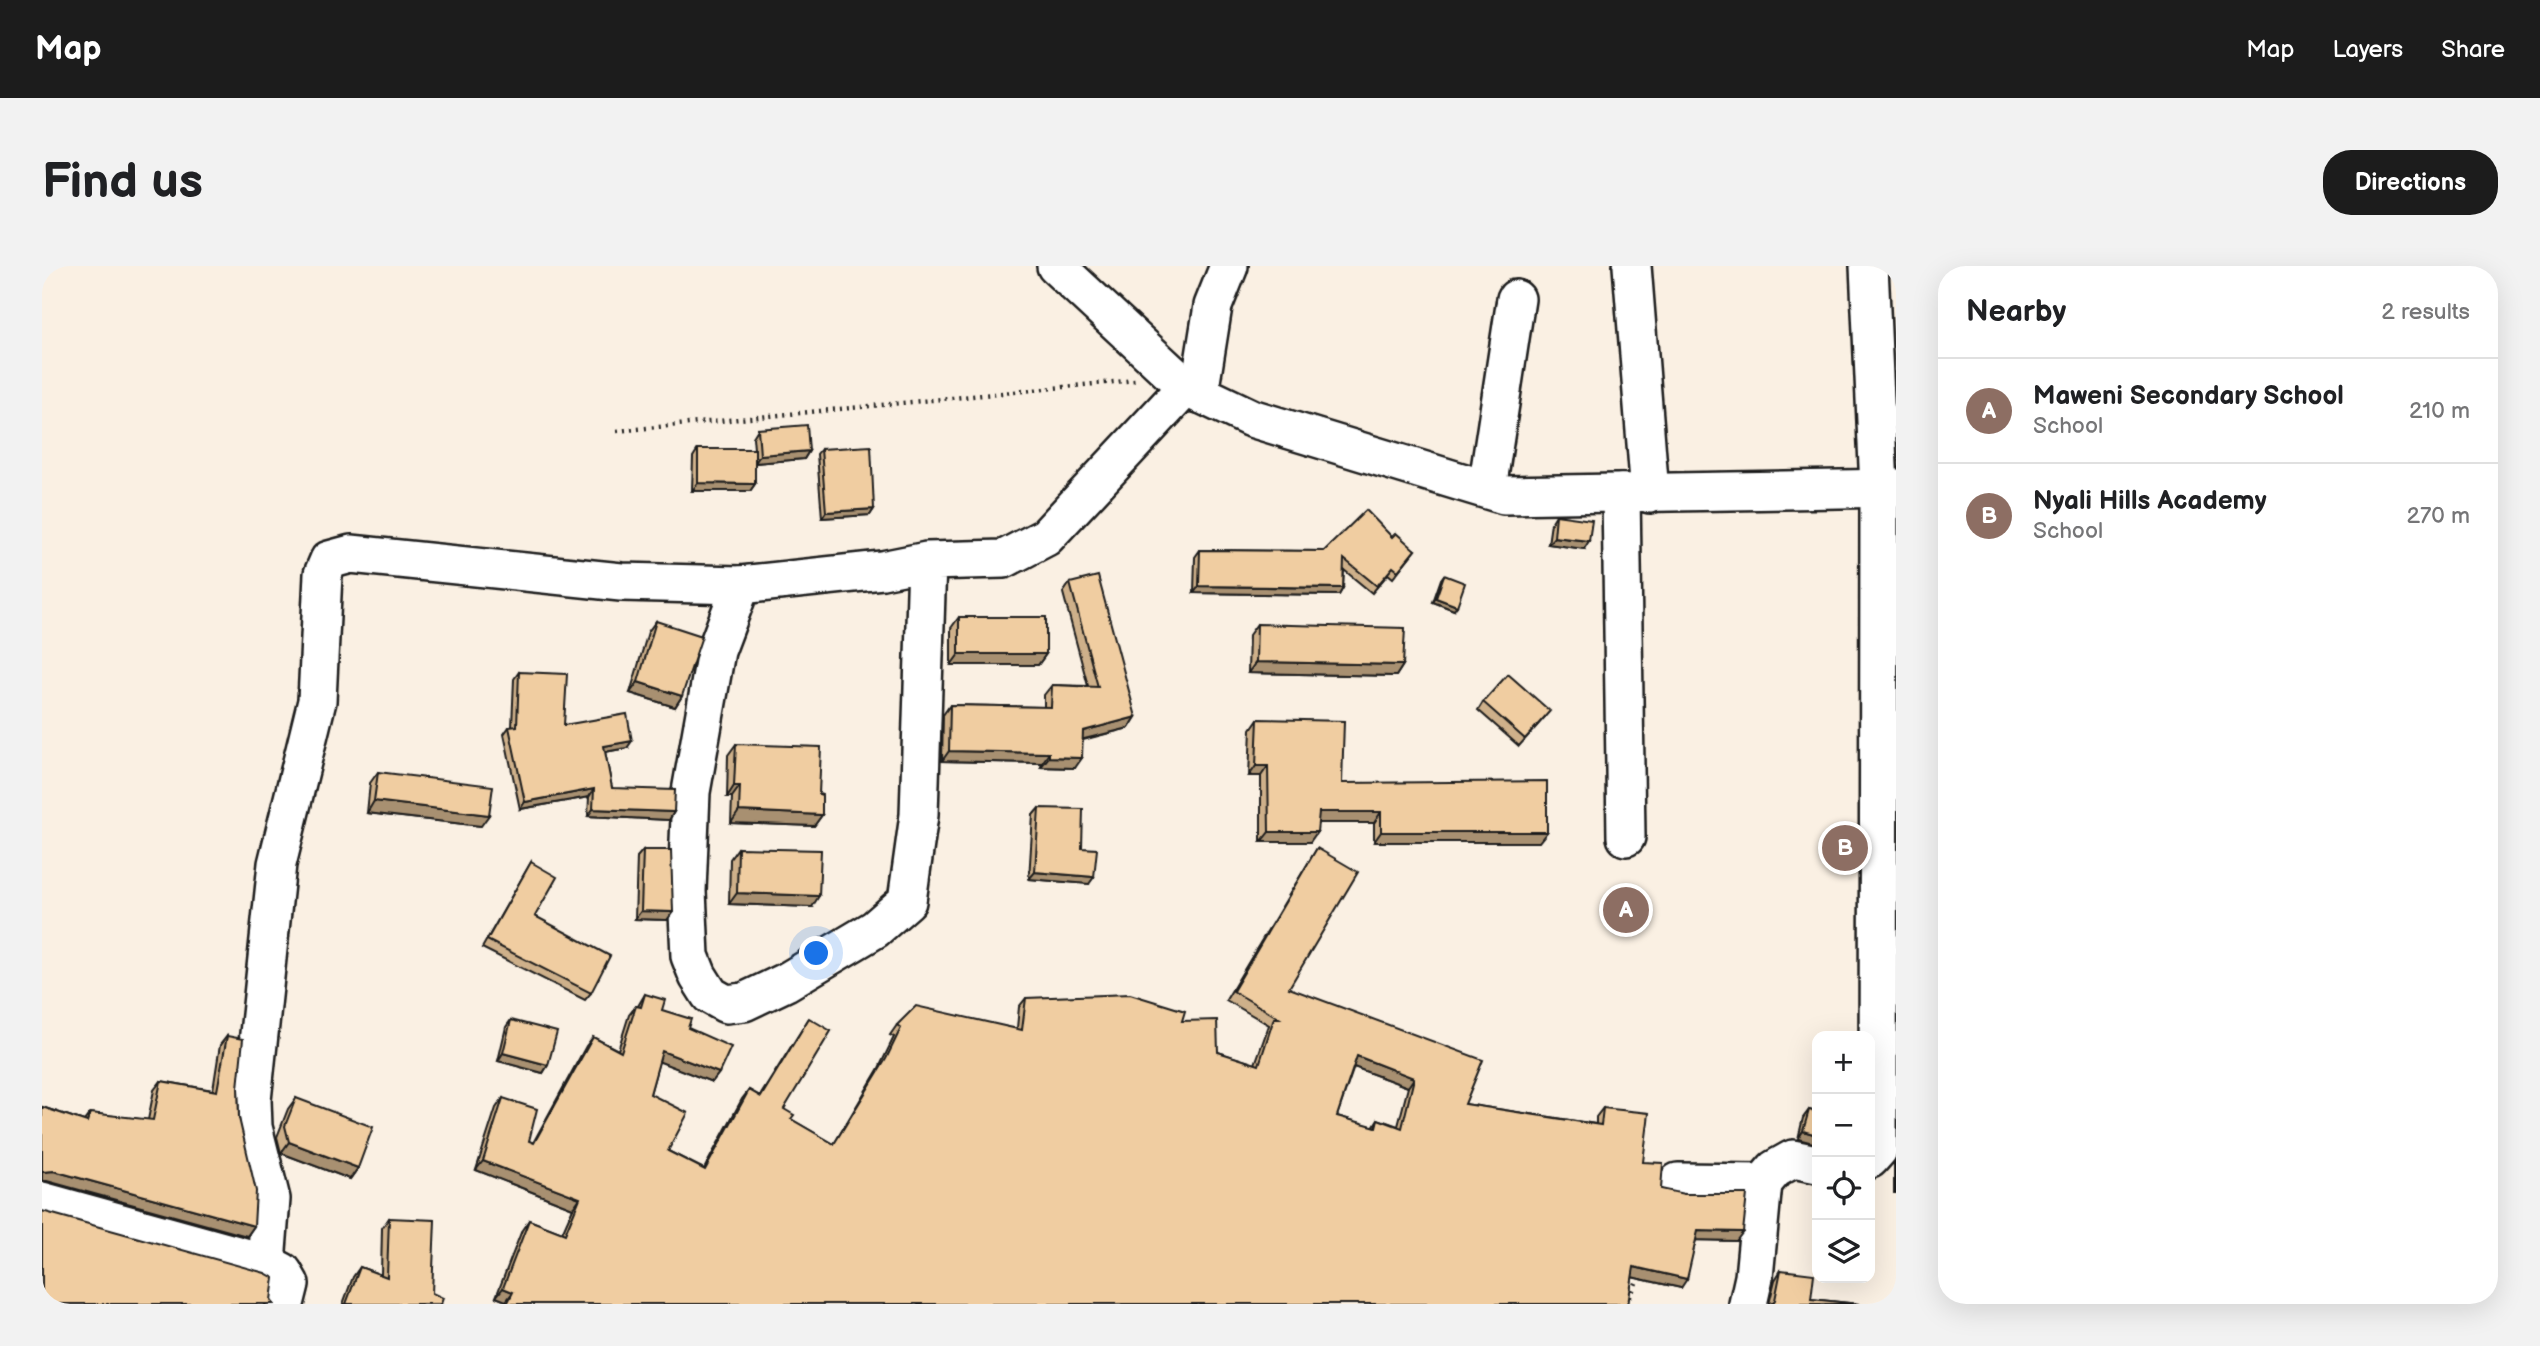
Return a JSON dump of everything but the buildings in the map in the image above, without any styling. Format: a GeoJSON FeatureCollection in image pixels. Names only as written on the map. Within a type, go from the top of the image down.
{"type":"FeatureCollection","features":[{"type":"Feature","properties":{"kind":"street"},"geometry":{"type":"LineString","coordinates":[[1056,266],[1186,386],[1251,418],[1504,495],[1887,488]]}},
{"type":"Feature","properties":{"kind":"street"},"geometry":{"type":"LineString","coordinates":[[267,1263],[271,1199],[253,1127],[252,1100],[277,864],[317,701],[323,574],[329,560],[351,554],[621,582],[741,585],[882,570],[927,561],[1004,559],[1046,537],[1186,386],[1229,266]]}},
{"type":"Feature","properties":{"kind":"street"},"geometry":{"type":"LineString","coordinates":[[1626,837],[1636,494],[1632,266]]}},
{"type":"Feature","properties":{"kind":"street"},"geometry":{"type":"LineString","coordinates":[[1869,266],[1887,488],[1878,1150],[1872,1157]]}},
{"type":"Feature","properties":{"kind":"street"},"geometry":{"type":"LineString","coordinates":[[1487,489],[1516,299]]}},
{"type":"Feature","properties":{"kind":"street"},"geometry":{"type":"LineString","coordinates":[[741,585],[714,663],[691,792],[687,891],[690,956],[710,995],[726,1004],[744,1002],[786,982],[875,929],[907,901],[919,815],[927,561]]}},
{"type":"Feature","properties":{"kind":"street"},"geometry":{"type":"LineString","coordinates":[[1748,1304],[1754,1278],[1763,1183],[1775,1169],[1793,1159],[1812,1163]]}},
{"type":"Feature","properties":{"kind":"street"},"geometry":{"type":"LineString","coordinates":[[1678,1182],[1763,1183]]}},
{"type":"Feature","properties":{"kind":"street"},"geometry":{"type":"LineString","coordinates":[[42,1201],[267,1263],[283,1272],[290,1284],[285,1304]]}},
{"type":"Feature","properties":{"kind":"path"},"geometry":{"type":"LineString","coordinates":[[617,431],[1186,386]]}},
{"type":"Feature","properties":{"kind":"path"},"geometry":{"type":"LineString","coordinates":[[1627,1304],[1643,1266]]}},
{"type":"Feature","properties":{"kind":"place","name":"Nyali Hills Academy"},"geometry":{"type":"Point","coordinates":[1845,848]}},
{"type":"Feature","properties":{"kind":"place","name":"Maweni Secondary School"},"geometry":{"type":"Point","coordinates":[1626,910]}}]}
